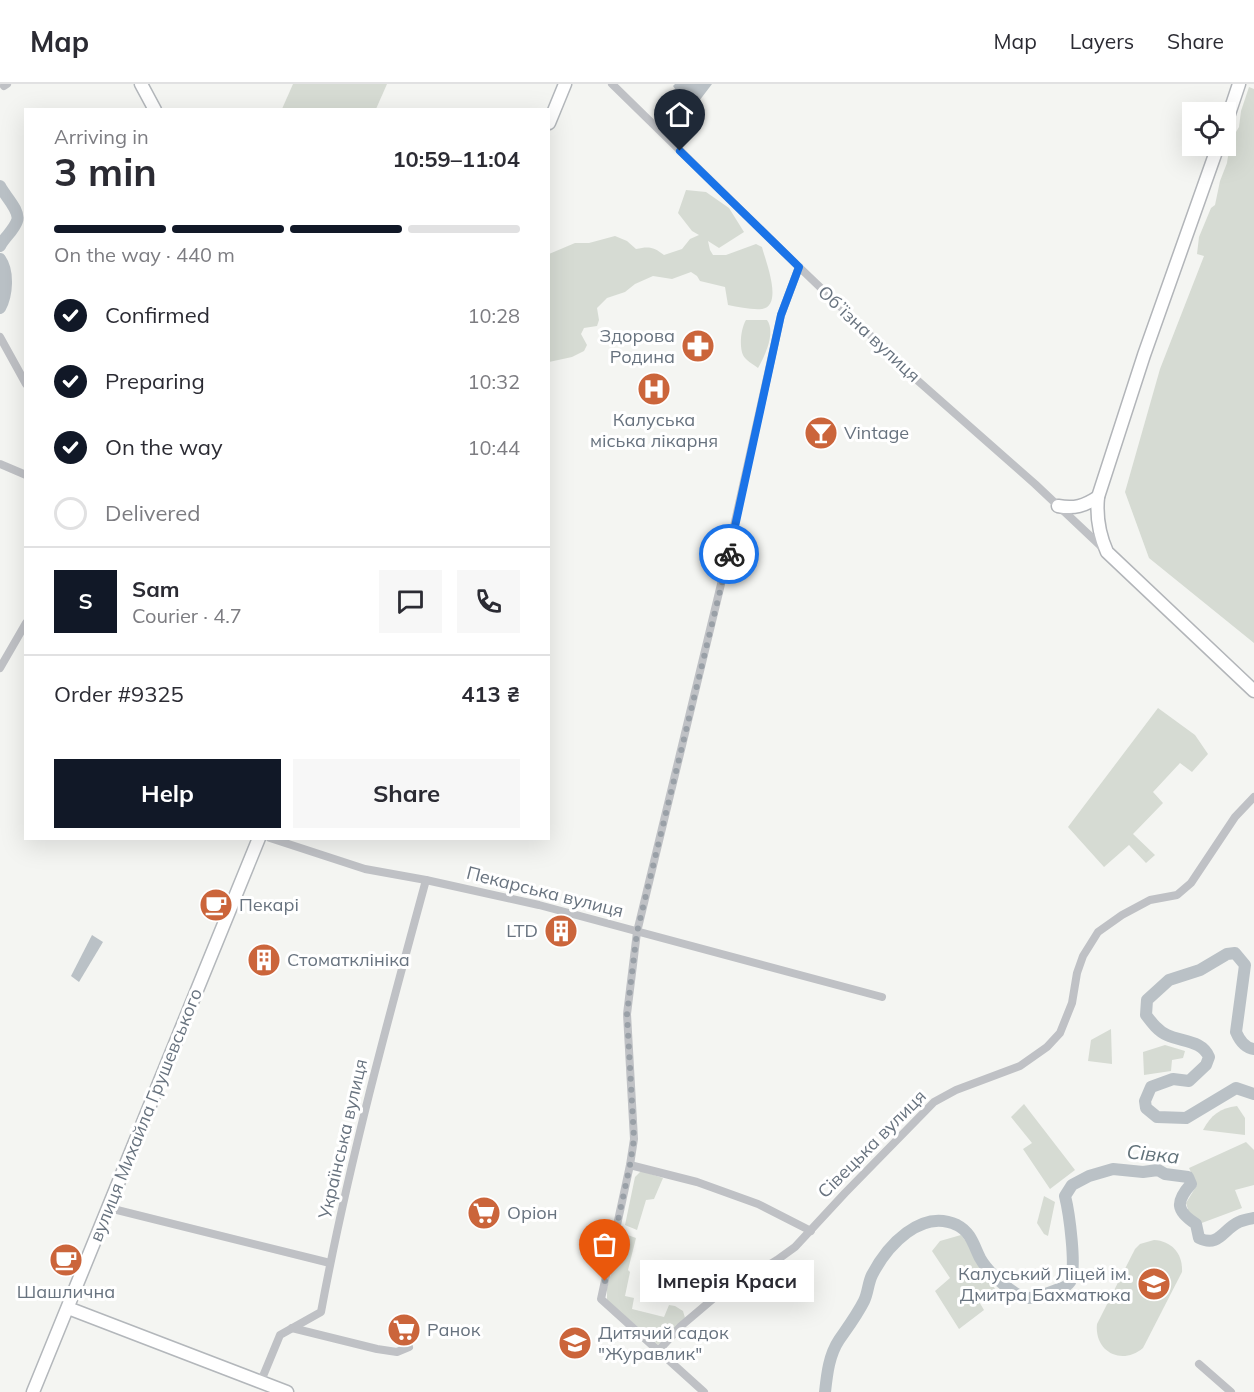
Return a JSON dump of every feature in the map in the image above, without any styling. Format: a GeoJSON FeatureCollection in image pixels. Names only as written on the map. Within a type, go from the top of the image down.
{"type":"FeatureCollection","features":[{"type":"Feature","properties":{"kind":"main road"},"geometry":{"type":"LineString","coordinates":[[141,84],[154,108]]}},
{"type":"Feature","properties":{"kind":"main road"},"geometry":{"type":"LineString","coordinates":[[550,121],[565,84]]}},
{"type":"Feature","properties":{"kind":"main road"},"geometry":{"type":"LineString","coordinates":[[1233,102],[1239,84]]}},
{"type":"Feature","properties":{"kind":"main road","name":"Обʼїзна вулиця"},"geometry":{"type":"LineString","coordinates":[[1214,156],[1144,355],[1098,497],[1097,514],[1099,530],[1107,552],[1254,691]]}},
{"type":"Feature","properties":{"kind":"main road"},"geometry":{"type":"LineString","coordinates":[[1058,506],[1071,509],[1081,507],[1098,497]]}},
{"type":"Feature","properties":{"kind":"main road","name":"вулиця Михайла Грушевського"},"geometry":{"type":"LineString","coordinates":[[33,1392],[258,840]]}},
{"type":"Feature","properties":{"kind":"main road"},"geometry":{"type":"LineString","coordinates":[[68,1308],[287,1392]]}},
{"type":"Feature","properties":{"kind":"street","name":"Обʼїзна вулиця"},"geometry":{"type":"LineString","coordinates":[[612,84],[917,380],[1107,552]]}},
{"type":"Feature","properties":{"kind":"street"},"geometry":{"type":"LineString","coordinates":[[704,1392],[601,1299],[634,1139],[627,1014],[637,932],[728,557],[781,315],[799,267]]}},
{"type":"Feature","properties":{"kind":"street"},"geometry":{"type":"LineString","coordinates":[[0,337],[24,380]]}},
{"type":"Feature","properties":{"kind":"street"},"geometry":{"type":"LineString","coordinates":[[0,464],[24,474]]}},
{"type":"Feature","properties":{"kind":"street"},"geometry":{"type":"LineString","coordinates":[[0,668],[24,626]]}},
{"type":"Feature","properties":{"kind":"street","name":"Сівецька вулиця"},"geometry":{"type":"LineString","coordinates":[[659,1350],[681,1326],[714,1298],[795,1247],[934,1102],[956,1090],[1020,1066],[1047,1047],[1060,1033],[1072,1003],[1077,973],[1083,956],[1098,932],[1122,915],[1150,900],[1177,895],[1191,883],[1235,817],[1254,797]]}},
{"type":"Feature","properties":{"kind":"street","name":"Пекарська вулиця"},"geometry":{"type":"LineString","coordinates":[[276,840],[365,869],[539,905],[882,997]]}},
{"type":"Feature","properties":{"kind":"street","name":"Українська вулиця"},"geometry":{"type":"LineString","coordinates":[[261,1381],[280,1335],[321,1312],[369,1093],[426,880]]}},
{"type":"Feature","properties":{"kind":"street"},"geometry":{"type":"LineString","coordinates":[[630,1165],[697,1182],[758,1204],[811,1231]]}},
{"type":"Feature","properties":{"kind":"street"},"geometry":{"type":"LineString","coordinates":[[109,1208],[330,1263]]}},
{"type":"Feature","properties":{"kind":"street"},"geometry":{"type":"LineString","coordinates":[[292,1328],[377,1349],[397,1352],[409,1347]]}},
{"type":"Feature","properties":{"kind":"street"},"geometry":{"type":"LineString","coordinates":[[1199,1364],[1231,1392]]}},
{"type":"Feature","properties":{"kind":"shaded area"},"geometry":{"type":"Polygon","coordinates":[[[293,84],[387,84],[376,108],[282,108],[293,84]]]}},
{"type":"Feature","properties":{"kind":"shaded area"},"geometry":{"type":"Polygon","coordinates":[[[675,84],[712,84],[693,109],[673,86],[675,84]]]}},
{"type":"Feature","properties":{"kind":"shaded area"},"geometry":{"type":"Polygon","coordinates":[[[1249,87],[1254,89],[1254,643],[1149,558],[1125,492],[1160,369],[1204,256],[1197,254],[1199,237],[1211,208],[1215,205],[1228,156],[1236,156],[1236,132],[1249,87]]]}},
{"type":"Feature","properties":{"kind":"shaded area"},"geometry":{"type":"Polygon","coordinates":[[[686,190],[706,192],[729,208],[744,232],[719,248],[708,241],[710,250],[713,255],[726,255],[756,244],[762,247],[771,281],[772,299],[768,306],[758,309],[728,305],[725,287],[700,281],[691,272],[672,279],[653,276],[635,284],[625,292],[607,298],[597,308],[599,320],[597,326],[584,328],[581,334],[587,345],[584,351],[572,357],[550,362],[550,254],[575,243],[589,243],[615,236],[627,241],[636,249],[651,248],[664,255],[682,249],[690,239],[699,235],[692,231],[678,213],[686,190]]]}},
{"type":"Feature","properties":{"kind":"shaded area"},"geometry":{"type":"Polygon","coordinates":[[[746,320],[767,320],[769,325],[770,337],[758,368],[745,359],[741,347],[741,337],[746,320]]]}},
{"type":"Feature","properties":{"kind":"shaded area"},"geometry":{"type":"Polygon","coordinates":[[[1158,708],[1195,735],[1208,754],[1192,772],[1180,763],[1153,792],[1163,803],[1133,834],[1155,855],[1146,863],[1129,845],[1104,867],[1068,827],[1158,708]]]}},
{"type":"Feature","properties":{"kind":"shaded area"},"geometry":{"type":"Polygon","coordinates":[[[92,935],[103,942],[79,982],[71,976],[92,935]]]}},
{"type":"Feature","properties":{"kind":"shaded area"},"geometry":{"type":"Polygon","coordinates":[[[1111,1029],[1112,1064],[1088,1061],[1091,1040],[1111,1029]]]}},
{"type":"Feature","properties":{"kind":"shaded area"},"geometry":{"type":"Polygon","coordinates":[[[1165,1045],[1185,1051],[1183,1058],[1172,1060],[1171,1071],[1144,1075],[1143,1052],[1165,1045]]]}},
{"type":"Feature","properties":{"kind":"shaded area"},"geometry":{"type":"Polygon","coordinates":[[[1024,1104],[1075,1170],[1050,1189],[1023,1149],[1032,1143],[1011,1117],[1024,1104]]]}},
{"type":"Feature","properties":{"kind":"shaded area"},"geometry":{"type":"Polygon","coordinates":[[[1237,1106],[1245,1118],[1245,1135],[1203,1130],[1217,1113],[1237,1106]]]}},
{"type":"Feature","properties":{"kind":"shaded area"},"geometry":{"type":"Polygon","coordinates":[[[1246,1142],[1254,1150],[1254,1185],[1235,1190],[1242,1208],[1199,1224],[1190,1216],[1186,1203],[1197,1185],[1189,1168],[1246,1142]]]}},
{"type":"Feature","properties":{"kind":"shaded area"},"geometry":{"type":"Polygon","coordinates":[[[641,1171],[663,1178],[654,1199],[646,1200],[637,1230],[625,1225],[635,1177],[641,1171]]]}},
{"type":"Feature","properties":{"kind":"shaded area"},"geometry":{"type":"Polygon","coordinates":[[[1044,1196],[1055,1202],[1048,1236],[1037,1223],[1044,1196]]]}},
{"type":"Feature","properties":{"kind":"shaded area"},"geometry":{"type":"Polygon","coordinates":[[[625,1234],[636,1238],[628,1270],[630,1272],[625,1296],[634,1298],[632,1309],[664,1317],[669,1305],[683,1311],[685,1318],[658,1345],[607,1300],[607,1288],[621,1238],[625,1234]]]}},
{"type":"Feature","properties":{"kind":"shaded area"},"geometry":{"type":"Polygon","coordinates":[[[961,1235],[995,1289],[978,1300],[984,1310],[959,1329],[935,1291],[950,1278],[932,1251],[940,1241],[961,1235]]]}},
{"type":"Feature","properties":{"kind":"shaded area"},"geometry":{"type":"Polygon","coordinates":[[[1154,1240],[1166,1243],[1175,1250],[1181,1260],[1182,1272],[1143,1348],[1127,1356],[1118,1356],[1105,1349],[1100,1342],[1097,1324],[1135,1249],[1140,1244],[1154,1240]]]}},
{"type":"Feature","properties":{"kind":"waterway"},"geometry":{"type":"LineString","coordinates":[[0,186],[18,217],[14,228],[0,246]]}},
{"type":"Feature","properties":{"kind":"waterway"},"geometry":{"type":"LineString","coordinates":[[0,259],[5,270],[6,284],[0,308]]}},
{"type":"Feature","properties":{"kind":"waterway","name":"Сівка"},"geometry":{"type":"LineString","coordinates":[[1254,1049],[1245,1045],[1236,1032],[1245,965],[1235,953],[1227,954],[1200,970],[1169,980],[1147,1000],[1146,1015],[1158,1029],[1167,1035],[1197,1044],[1206,1051],[1209,1057],[1206,1065],[1189,1081],[1173,1079],[1151,1087],[1145,1101],[1146,1108],[1157,1117],[1186,1118],[1236,1088],[1254,1094]]}},
{"type":"Feature","properties":{"kind":"waterway","name":"Сівка"},"geometry":{"type":"LineString","coordinates":[[825,1392],[833,1352],[864,1301],[878,1264],[896,1242],[918,1226],[944,1221],[962,1228],[972,1240],[983,1263],[995,1276],[1016,1293],[1028,1298],[1061,1289],[1070,1282],[1073,1253],[1065,1196],[1072,1185],[1089,1176],[1113,1169],[1143,1172],[1158,1170],[1165,1174],[1188,1177],[1191,1184],[1180,1201],[1181,1210],[1196,1224],[1199,1238],[1206,1240],[1216,1239],[1239,1222],[1254,1218]]}},
{"type":"Feature","properties":{"kind":"way so far"},"geometry":{"type":"LineString","coordinates":[[605,1281],[634,1139],[627,1014],[637,932],[729,554]]}},
{"type":"Feature","properties":{"kind":"place","name":"Здорова Родина"},"geometry":{"type":"Point","coordinates":[698,346]}},
{"type":"Feature","properties":{"kind":"place","name":"Калуська міська лікарня"},"geometry":{"type":"Point","coordinates":[654,389]}},
{"type":"Feature","properties":{"kind":"place","name":"Vintage"},"geometry":{"type":"Point","coordinates":[821,433]}},
{"type":"Feature","properties":{"kind":"place","name":"Пекарі"},"geometry":{"type":"Point","coordinates":[216,905]}},
{"type":"Feature","properties":{"kind":"place","name":"LTD"},"geometry":{"type":"Point","coordinates":[561,931]}},
{"type":"Feature","properties":{"kind":"place","name":"Стоматклініка"},"geometry":{"type":"Point","coordinates":[264,960]}},
{"type":"Feature","properties":{"kind":"place","name":"Оріон"},"geometry":{"type":"Point","coordinates":[484,1213]}},
{"type":"Feature","properties":{"kind":"place","name":"Шашлична"},"geometry":{"type":"Point","coordinates":[66,1260]}},
{"type":"Feature","properties":{"kind":"place","name":"Імперія Краси"},"geometry":{"type":"Point","coordinates":[605,1281]}},
{"type":"Feature","properties":{"kind":"place","name":"Калуський Ліцей ім. Дмитра Бахматюка"},"geometry":{"type":"Point","coordinates":[1154,1284]}},
{"type":"Feature","properties":{"kind":"place","name":"Ранок"},"geometry":{"type":"Point","coordinates":[404,1330]}},
{"type":"Feature","properties":{"kind":"place","name":"Дитячий садок \"Журавлик\""},"geometry":{"type":"Point","coordinates":[575,1343]}},
{"type":"Feature","properties":{"kind":"route"},"geometry":{"type":"LineString","coordinates":[[680,151],[799,267],[781,315],[729,554]]}}]}
